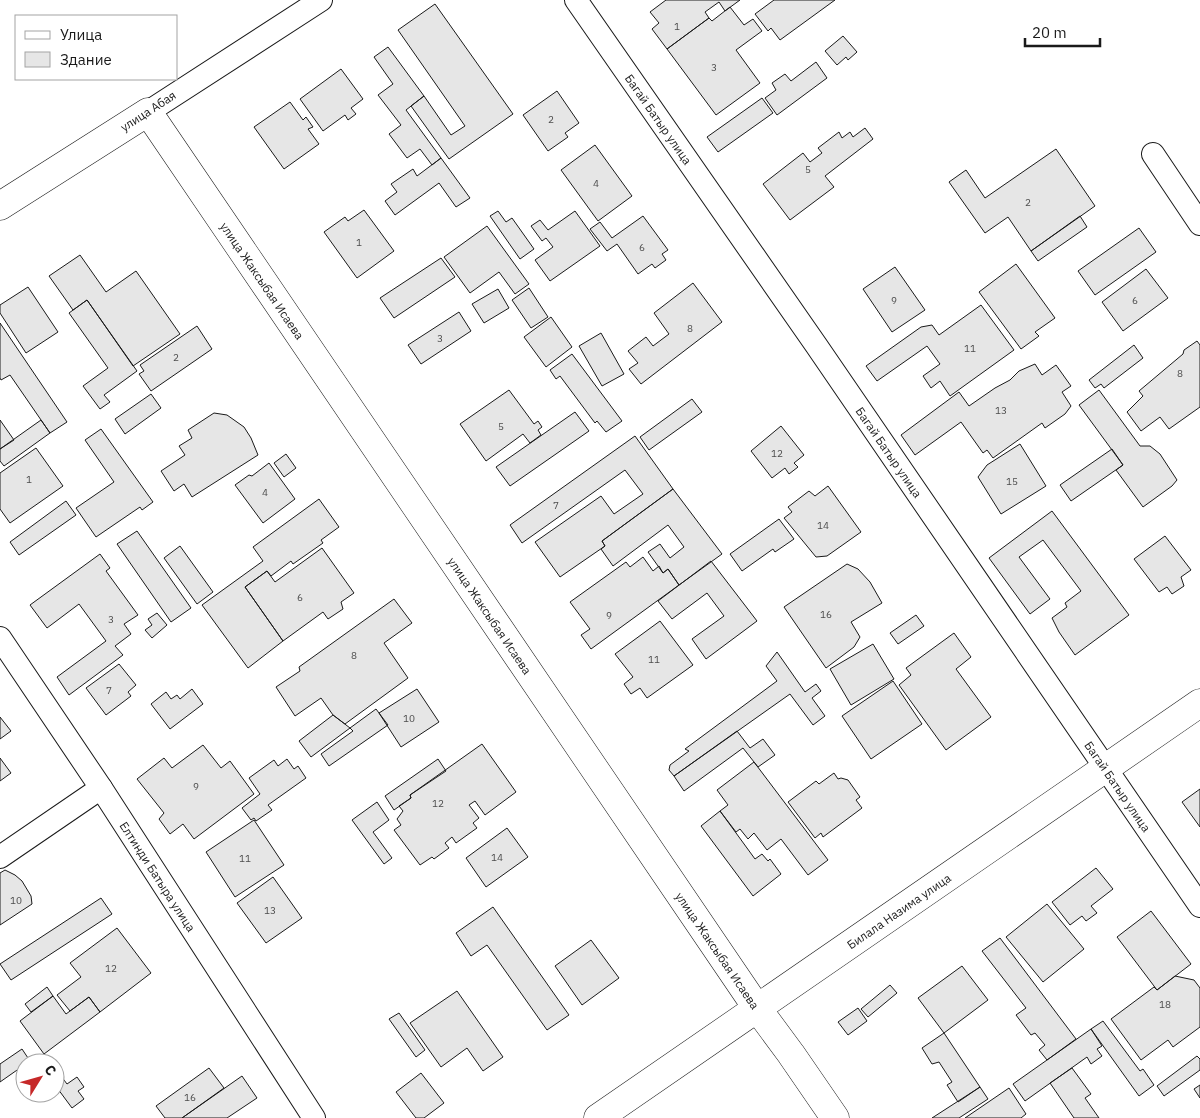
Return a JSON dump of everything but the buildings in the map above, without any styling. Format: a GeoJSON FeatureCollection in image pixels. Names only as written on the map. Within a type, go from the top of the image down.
{"type":"FeatureCollection","features":[{"type":"Feature","properties":{"kind":"street","name":"улица Абая"},"geometry":{"type":"LineString","coordinates":[[0,206],[321,0]]}},
{"type":"Feature","properties":{"kind":"street","name":"Багай Батыр улица"},"geometry":{"type":"LineString","coordinates":[[576,0],[1200,906]]}},
{"type":"Feature","properties":{"kind":"street","name":"улица Жаксыбая Исаева"},"geometry":{"type":"LineString","coordinates":[[148,112],[757,1008],[834,1118]]}},
{"type":"Feature","properties":{"kind":"street"},"geometry":{"type":"LineString","coordinates":[[1153,154],[1200,224]]}},
{"type":"Feature","properties":{"kind":"street","name":"Елтинди Батыра улица"},"geometry":{"type":"LineString","coordinates":[[0,638],[101,788],[314,1118]]}},
{"type":"Feature","properties":{"kind":"street","name":"Билала Назима улица"},"geometry":{"type":"LineString","coordinates":[[598,1118],[1200,703]]}},
{"type":"Feature","properties":{"kind":"street"},"geometry":{"type":"LineString","coordinates":[[0,857],[101,788]]}}]}
